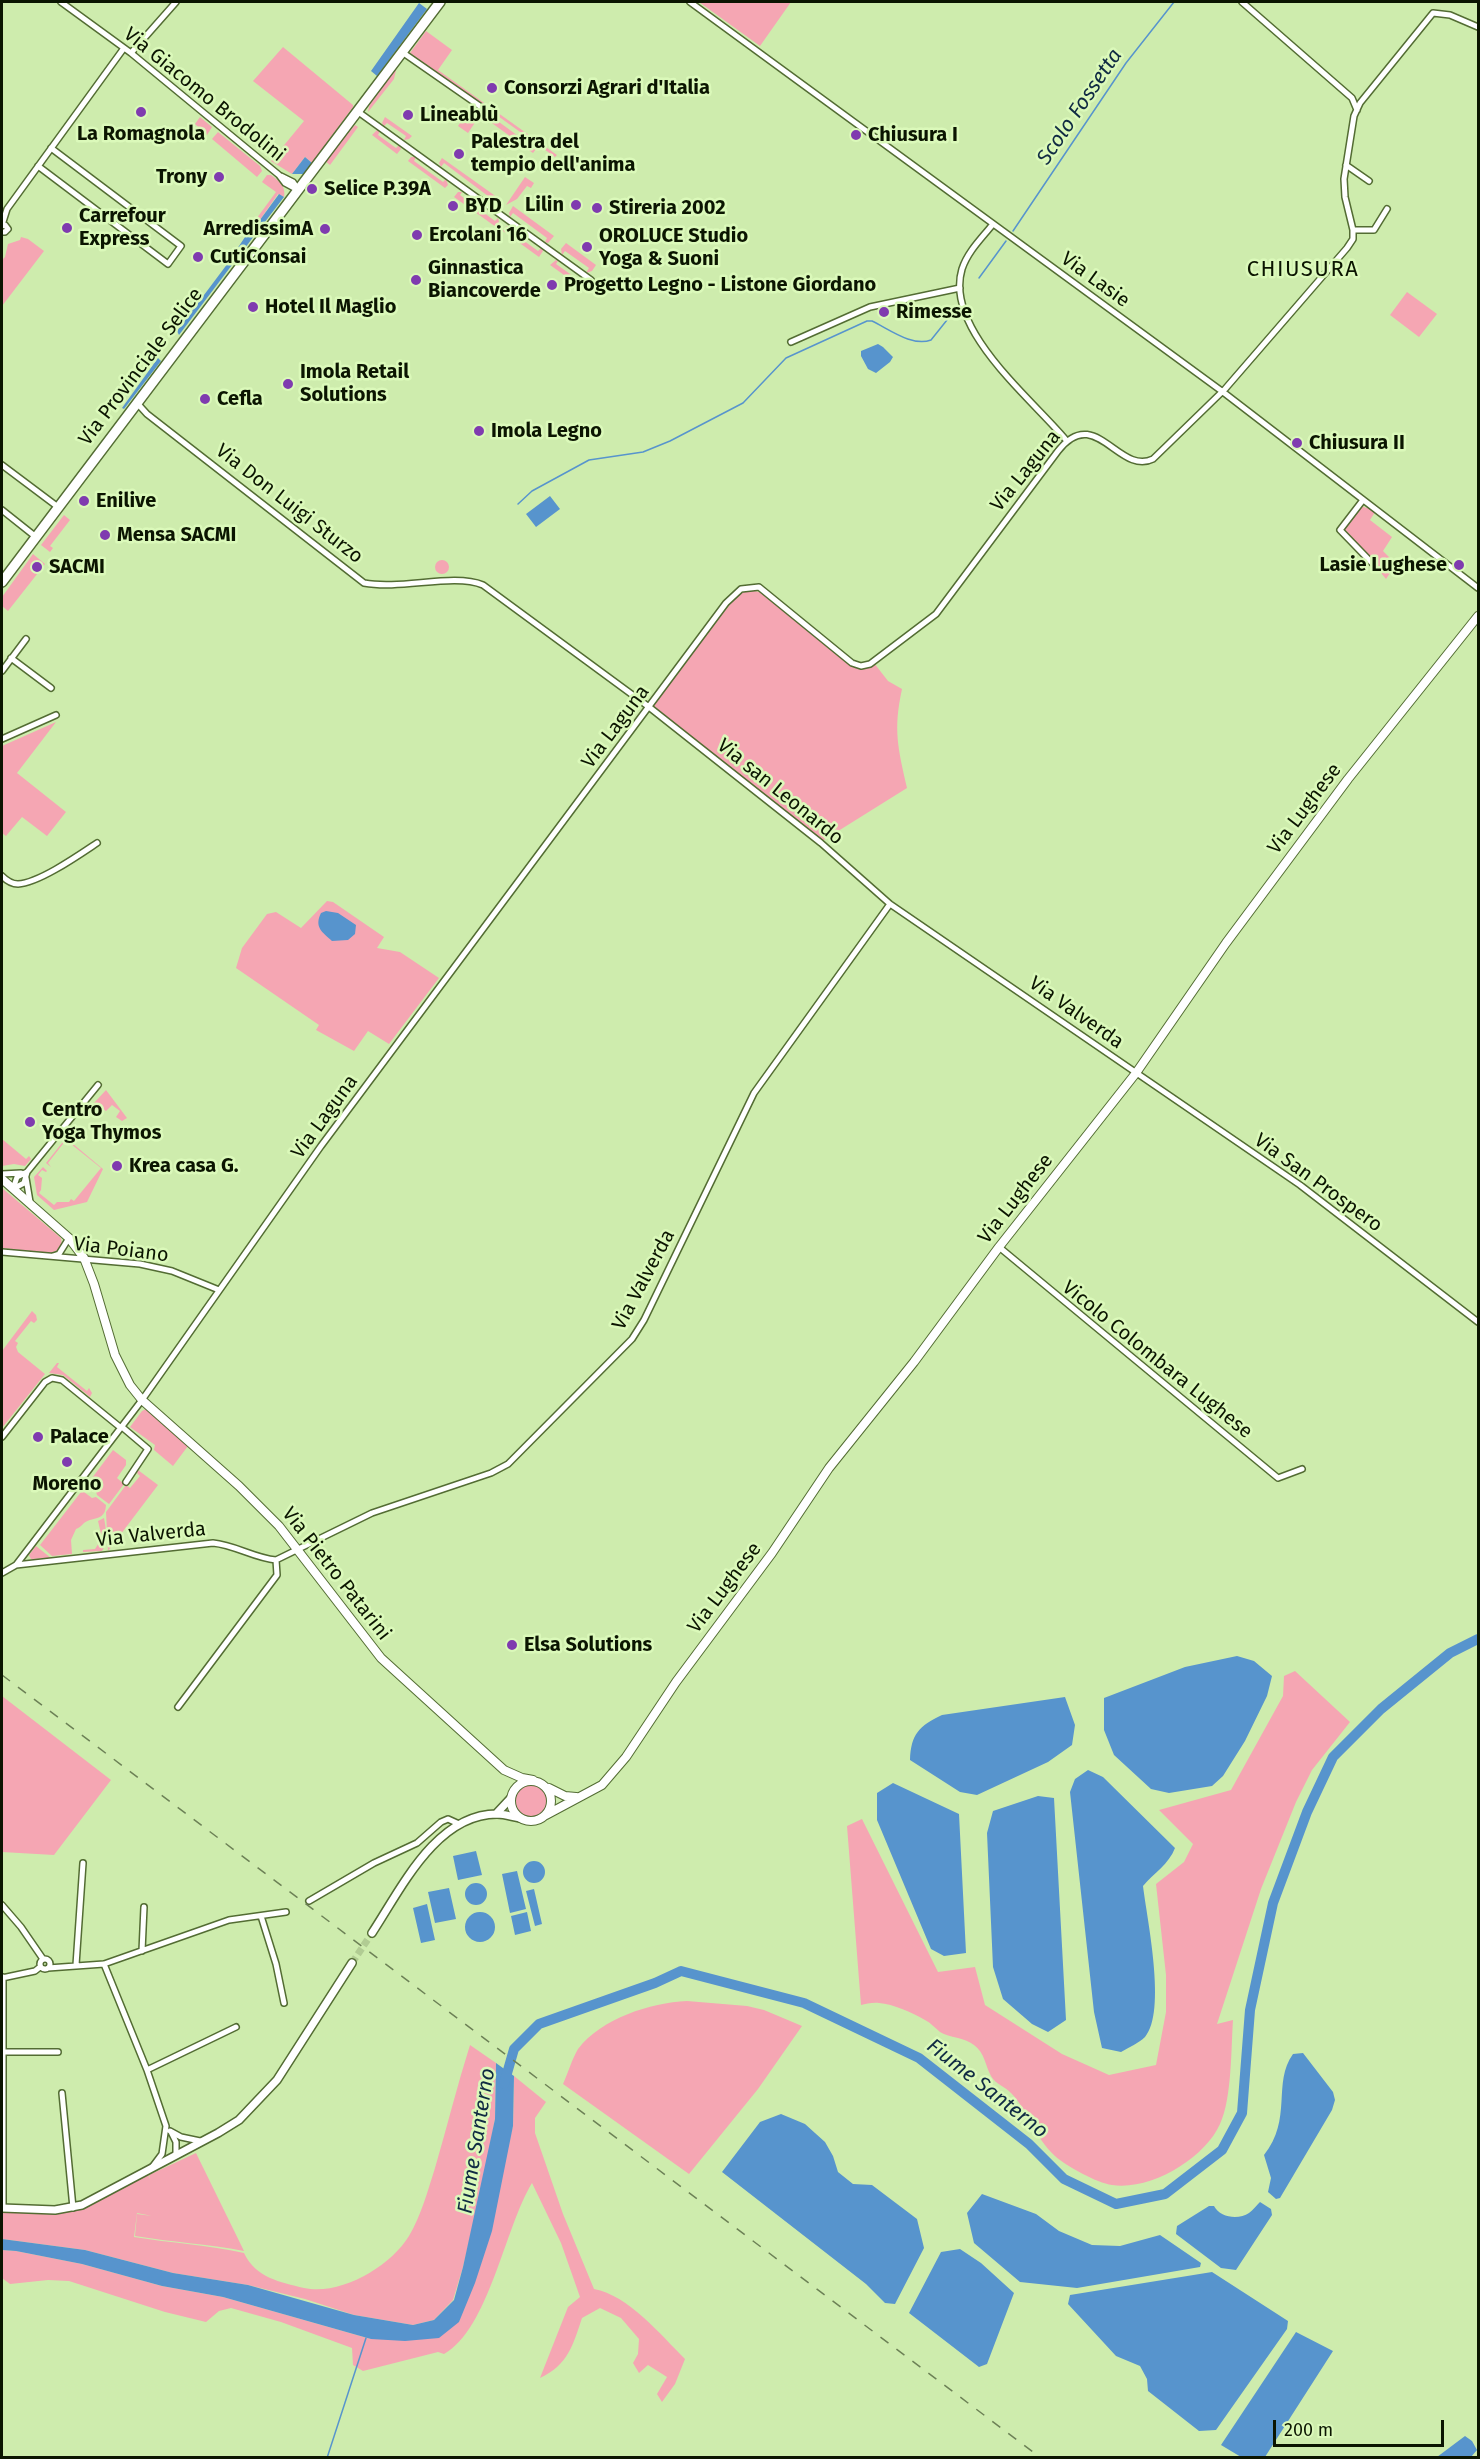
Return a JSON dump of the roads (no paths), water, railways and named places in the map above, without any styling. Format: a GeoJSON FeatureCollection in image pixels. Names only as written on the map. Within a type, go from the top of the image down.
{"type":"FeatureCollection","features":[{"type":"Feature","properties":{"kind":"main road","name":"Via Provinciale Selice"},"geometry":{"type":"LineString","coordinates":[[2,582],[296,188],[440,2]]}},
{"type":"Feature","properties":{"kind":"main road","name":"Via Lughese"},"geometry":{"type":"LineString","coordinates":[[520,1818],[533,1821],[602,1785],[626,1757],[676,1682],[772,1553],[829,1468],[914,1362],[999,1247],[1136,1073],[1226,943],[1348,779],[1479,616]]}},
{"type":"Feature","properties":{"kind":"main road","name":"Via Pietro Patarini"},"geometry":{"type":"LineString","coordinates":[[2,1179],[69,1238],[84,1258],[121,1371],[142,1400],[261,1507],[297,1548],[381,1658],[504,1770],[523,1779],[533,1780]]}},
{"type":"Feature","properties":{"kind":"main road","name":"Via Pietro Patarini"},"geometry":{"type":"LineString","coordinates":[[504,1770],[512,1795]]}},
{"type":"Feature","properties":{"kind":"main road"},"geometry":{"type":"LineString","coordinates":[[520,1818],[513,1809],[512,1795],[520,1783],[533,1780],[565,1796],[578,1797]]}},
{"type":"Feature","properties":{"kind":"main road"},"geometry":{"type":"LineString","coordinates":[[545,1786],[549,1791],[552,1804],[546,1815]]}},
{"type":"Feature","properties":{"kind":"street","name":"Via Giacomo Brodolini"},"geometry":{"type":"LineString","coordinates":[[62,2],[131,53],[296,188]]}},
{"type":"Feature","properties":{"kind":"street"},"geometry":{"type":"LineString","coordinates":[[131,53],[176,2]]}},
{"type":"Feature","properties":{"kind":"street","name":"Via Lasie"},"geometry":{"type":"LineString","coordinates":[[690,2],[1222,392],[1479,588]]}},
{"type":"Feature","properties":{"kind":"street"},"geometry":{"type":"LineString","coordinates":[[1242,2],[1352,98],[1357,110]]}},
{"type":"Feature","properties":{"kind":"street"},"geometry":{"type":"LineString","coordinates":[[1387,209],[1374,230],[1353,230],[1345,197],[1346,165],[1350,128],[1357,110],[1434,13],[1450,15],[1479,27]]}},
{"type":"Feature","properties":{"kind":"street"},"geometry":{"type":"LineString","coordinates":[[2,233],[8,229],[3,225],[6,212],[124,48]]}},
{"type":"Feature","properties":{"kind":"street"},"geometry":{"type":"LineString","coordinates":[[402,52],[484,110]]}},
{"type":"Feature","properties":{"kind":"street"},"geometry":{"type":"LineString","coordinates":[[357,111],[591,280]]}},
{"type":"Feature","properties":{"kind":"street"},"geometry":{"type":"LineString","coordinates":[[38,166],[168,264],[181,246],[51,148]]}},
{"type":"Feature","properties":{"kind":"street"},"geometry":{"type":"LineString","coordinates":[[1346,165],[1369,181]]}},
{"type":"Feature","properties":{"kind":"street"},"geometry":{"type":"LineString","coordinates":[[993,224],[970,253],[962,269],[960,288],[963,309],[971,326],[1006,374],[1066,440]]}},
{"type":"Feature","properties":{"kind":"street","name":"Via Laguna"},"geometry":{"type":"LineString","coordinates":[[2,1573],[16,1565],[142,1400],[321,1146],[726,603],[741,589],[759,587],[852,663],[861,666],[870,664],[936,615],[1066,440],[1076,434],[1090,435],[1135,460],[1148,462],[1153,459],[1222,392],[1347,248],[1353,239],[1353,230]]}},
{"type":"Feature","properties":{"kind":"street"},"geometry":{"type":"LineString","coordinates":[[791,342],[870,307],[960,288]]}},
{"type":"Feature","properties":{"kind":"street","name":"Via Don Luigi Sturzo"},"geometry":{"type":"LineString","coordinates":[[137,403],[147,414],[364,583],[382,586],[465,580],[483,585],[649,707]]}},
{"type":"Feature","properties":{"kind":"street"},"geometry":{"type":"LineString","coordinates":[[2,465],[58,507]]}},
{"type":"Feature","properties":{"kind":"street"},"geometry":{"type":"LineString","coordinates":[[1364,500],[1340,530],[1372,563]]}},
{"type":"Feature","properties":{"kind":"street"},"geometry":{"type":"LineString","coordinates":[[2,510],[36,537]]}},
{"type":"Feature","properties":{"kind":"street"},"geometry":{"type":"LineString","coordinates":[[2,671],[26,639]]}},
{"type":"Feature","properties":{"kind":"street"},"geometry":{"type":"LineString","coordinates":[[11,658],[51,688]]}},
{"type":"Feature","properties":{"kind":"street","name":"Via san Leonardo"},"geometry":{"type":"LineString","coordinates":[[649,707],[821,843],[890,903]]}},
{"type":"Feature","properties":{"kind":"street"},"geometry":{"type":"LineString","coordinates":[[2,739],[57,715]]}},
{"type":"Feature","properties":{"kind":"street"},"geometry":{"type":"LineString","coordinates":[[2,876],[12,883],[23,883],[53,871],[97,843]]}},
{"type":"Feature","properties":{"kind":"street","name":"Via Valverda"},"geometry":{"type":"LineString","coordinates":[[16,1565],[213,1543],[223,1544],[265,1559],[276,1560],[372,1513],[491,1473],[508,1464],[632,1339],[649,1310],[754,1093],[890,903],[1136,1073]]}},
{"type":"Feature","properties":{"kind":"street","name":"Via San Prospero"},"geometry":{"type":"LineString","coordinates":[[1136,1073],[1299,1185],[1479,1322]]}},
{"type":"Feature","properties":{"kind":"street"},"geometry":{"type":"LineString","coordinates":[[13,1188],[24,1182],[25,1174],[98,1085]]}},
{"type":"Feature","properties":{"kind":"street"},"geometry":{"type":"LineString","coordinates":[[2,1174],[25,1174]]}},
{"type":"Feature","properties":{"kind":"street"},"geometry":{"type":"LineString","coordinates":[[25,1174],[30,1204]]}},
{"type":"Feature","properties":{"kind":"street","name":"Via Poiano"},"geometry":{"type":"LineString","coordinates":[[51,1256],[59,1254],[69,1238]]}},
{"type":"Feature","properties":{"kind":"street","name":"Vicolo Colombara Lughese"},"geometry":{"type":"LineString","coordinates":[[999,1247],[1095,1329],[1278,1478],[1302,1469]]}},
{"type":"Feature","properties":{"kind":"street","name":"Via Poiano"},"geometry":{"type":"LineString","coordinates":[[2,1252],[140,1264],[172,1271],[219,1290]]}},
{"type":"Feature","properties":{"kind":"street"},"geometry":{"type":"LineString","coordinates":[[2,1437],[45,1382],[56,1378],[62,1380],[148,1449],[126,1482]]}},
{"type":"Feature","properties":{"kind":"street"},"geometry":{"type":"LineString","coordinates":[[178,1707],[277,1575],[276,1560]]}},
{"type":"Feature","properties":{"kind":"street"},"geometry":{"type":"LineString","coordinates":[[496,1814],[512,1795]]}},
{"type":"Feature","properties":{"kind":"street"},"geometry":{"type":"LineString","coordinates":[[372,1933],[431,1846],[459,1824],[496,1814],[520,1818]]}},
{"type":"Feature","properties":{"kind":"street"},"geometry":{"type":"LineString","coordinates":[[309,1901],[374,1863],[417,1843],[441,1822],[448,1819],[459,1824]]}},
{"type":"Feature","properties":{"kind":"street"},"geometry":{"type":"LineString","coordinates":[[76,1965],[83,1863]]}},
{"type":"Feature","properties":{"kind":"street"},"geometry":{"type":"LineString","coordinates":[[2,1905],[31,1939],[49,1965]]}},
{"type":"Feature","properties":{"kind":"street"},"geometry":{"type":"LineString","coordinates":[[142,1951],[144,1907]]}},
{"type":"Feature","properties":{"kind":"street"},"geometry":{"type":"LineString","coordinates":[[40,1966],[45,1969],[49,1965],[104,1964],[229,1920],[286,1912]]}},
{"type":"Feature","properties":{"kind":"street"},"geometry":{"type":"LineString","coordinates":[[261,1916],[276,1964],[284,2004]]}},
{"type":"Feature","properties":{"kind":"street"},"geometry":{"type":"LineString","coordinates":[[43,1959],[35,1971],[2,1977],[2,2208],[55,2210],[73,2208],[239,2120],[260,2101],[277,2080],[352,1963]]}},
{"type":"Feature","properties":{"kind":"street"},"geometry":{"type":"LineString","coordinates":[[104,1964],[168,2128],[176,2142],[176,2154]]}},
{"type":"Feature","properties":{"kind":"street"},"geometry":{"type":"LineString","coordinates":[[147,2070],[236,2027]]}},
{"type":"Feature","properties":{"kind":"street"},"geometry":{"type":"LineString","coordinates":[[3,2052],[58,2052]]}},
{"type":"Feature","properties":{"kind":"street"},"geometry":{"type":"LineString","coordinates":[[62,2093],[73,2208]]}},
{"type":"Feature","properties":{"kind":"street"},"geometry":{"type":"LineString","coordinates":[[168,2128],[181,2138],[200,2141]]}},
{"type":"Feature","properties":{"kind":"street"},"geometry":{"type":"LineString","coordinates":[[152,2167],[162,2154],[168,2128]]}},
{"type":"Feature","properties":{"kind":"street"},"geometry":{"type":"LineString","coordinates":[[166,2138],[167,2144],[176,2154]]}},
{"type":"Feature","properties":{"kind":"water"},"geometry":{"type":"Polygon","coordinates":[[[419,3],[427,9],[377,76],[371,71],[419,3]]]}},
{"type":"Feature","properties":{"kind":"water"},"geometry":{"type":"Polygon","coordinates":[[[305,157],[312,163],[304,174],[292,174],[305,157]]]}},
{"type":"Feature","properties":{"kind":"water"},"geometry":{"type":"Polygon","coordinates":[[[279,194],[284,197],[261,227],[257,224],[279,194]]]}},
{"type":"Feature","properties":{"kind":"water"},"geometry":{"type":"Polygon","coordinates":[[[251,228],[257,232],[242,252],[237,249],[251,228]]]}},
{"type":"Feature","properties":{"kind":"water"},"geometry":{"type":"Polygon","coordinates":[[[234,255],[238,257],[179,335],[177,331],[234,255]]]}},
{"type":"Feature","properties":{"kind":"water"},"geometry":{"type":"Polygon","coordinates":[[[878,344],[893,357],[876,373],[868,369],[861,356],[861,351],[878,344]]]}},
{"type":"Feature","properties":{"kind":"water"},"geometry":{"type":"Polygon","coordinates":[[[158,358],[161,361],[124,409],[122,408],[158,358]]]}},
{"type":"Feature","properties":{"kind":"water"},"geometry":{"type":"Polygon","coordinates":[[[550,496],[560,509],[536,527],[526,514],[550,496]]]}},
{"type":"Feature","properties":{"kind":"water"},"geometry":{"type":"Polygon","coordinates":[[[326,911],[338,913],[356,925],[355,934],[348,940],[332,941],[322,932],[318,922],[321,913],[326,911]]]}},
{"type":"Feature","properties":{"kind":"water"},"geometry":{"type":"Polygon","coordinates":[[[1237,1656],[1254,1661],[1272,1676],[1267,1696],[1245,1741],[1223,1776],[1212,1786],[1169,1793],[1151,1789],[1114,1755],[1104,1730],[1104,1698],[1185,1667],[1237,1656]]]}},
{"type":"Feature","properties":{"kind":"water"},"geometry":{"type":"Polygon","coordinates":[[[1065,1697],[1075,1725],[1072,1745],[1048,1762],[977,1795],[960,1792],[910,1760],[914,1737],[927,1723],[942,1715],[1065,1697]]]}},
{"type":"Feature","properties":{"kind":"water"},"geometry":{"type":"Polygon","coordinates":[[[1088,1770],[1103,1777],[1175,1848],[1165,1864],[1143,1886],[1154,1964],[1155,2008],[1151,2025],[1145,2037],[1121,2052],[1102,2048],[1094,2012],[1070,1792],[1075,1779],[1088,1770]]]}},
{"type":"Feature","properties":{"kind":"water"},"geometry":{"type":"Polygon","coordinates":[[[893,1783],[959,1814],[966,1953],[944,1956],[931,1949],[877,1820],[877,1793],[893,1783]]]}},
{"type":"Feature","properties":{"kind":"water"},"geometry":{"type":"Polygon","coordinates":[[[1038,1796],[1054,1798],[1066,2020],[1048,2032],[1032,2024],[1003,1999],[993,1967],[987,1833],[993,1811],[1038,1796]]]}},
{"type":"Feature","properties":{"kind":"water"},"geometry":{"type":"Polygon","coordinates":[[[476,1851],[482,1875],[458,1880],[453,1856],[476,1851]]]}},
{"type":"Feature","properties":{"kind":"water"},"geometry":{"type":"Polygon","coordinates":[[[534,1861],[544,1868],[545,1872],[538,1882],[534,1883],[524,1876],[523,1872],[530,1862],[534,1861]]]}},
{"type":"Feature","properties":{"kind":"water"},"geometry":{"type":"Polygon","coordinates":[[[517,1871],[526,1909],[510,1913],[502,1874],[517,1871]]]}},
{"type":"Feature","properties":{"kind":"water"},"geometry":{"type":"Polygon","coordinates":[[[472,1883],[480,1883],[487,1890],[487,1898],[480,1905],[472,1905],[465,1898],[465,1890],[472,1883]]]}},
{"type":"Feature","properties":{"kind":"water"},"geometry":{"type":"Polygon","coordinates":[[[449,1888],[456,1919],[435,1923],[428,1892],[449,1888]]]}},
{"type":"Feature","properties":{"kind":"water"},"geometry":{"type":"Polygon","coordinates":[[[534,1889],[542,1924],[535,1926],[526,1891],[534,1889]]]}},
{"type":"Feature","properties":{"kind":"water"},"geometry":{"type":"Polygon","coordinates":[[[427,1904],[435,1940],[421,1943],[413,1908],[427,1904]]]}},
{"type":"Feature","properties":{"kind":"water"},"geometry":{"type":"Polygon","coordinates":[[[480,1912],[486,1913],[494,1921],[494,1933],[486,1941],[480,1942],[474,1941],[466,1933],[465,1927],[466,1921],[474,1913],[480,1912]]]}},
{"type":"Feature","properties":{"kind":"water"},"geometry":{"type":"Polygon","coordinates":[[[527,1912],[531,1931],[515,1935],[511,1916],[527,1912]]]}},
{"type":"Feature","properties":{"kind":"water"},"geometry":{"type":"Polygon","coordinates":[[[1303,2053],[1333,2092],[1335,2100],[1332,2110],[1280,2198],[1276,2199],[1268,2192],[1271,2178],[1264,2155],[1273,2142],[1278,2128],[1287,2065],[1293,2054],[1303,2053]]]}},
{"type":"Feature","properties":{"kind":"water"},"geometry":{"type":"Polygon","coordinates":[[[496,2063],[514,2076],[513,2126],[492,2231],[459,2322],[439,2338],[405,2341],[371,2339],[223,2297],[162,2286],[82,2264],[2,2250],[2,2239],[85,2250],[173,2273],[248,2285],[354,2315],[413,2325],[434,2320],[454,2300],[463,2267],[495,2119],[496,2063]]]}},
{"type":"Feature","properties":{"kind":"water"},"geometry":{"type":"Polygon","coordinates":[[[781,2114],[805,2124],[825,2142],[838,2172],[853,2184],[872,2185],[917,2219],[924,2248],[895,2304],[885,2303],[866,2284],[722,2172],[760,2122],[781,2114]]]}},
{"type":"Feature","properties":{"kind":"water"},"geometry":{"type":"Polygon","coordinates":[[[982,2194],[1036,2214],[1059,2231],[1092,2245],[1120,2246],[1160,2235],[1201,2263],[1200,2267],[1077,2288],[1020,2282],[974,2243],[967,2213],[982,2194]]]}},
{"type":"Feature","properties":{"kind":"water"},"geometry":{"type":"Polygon","coordinates":[[[1260,2202],[1271,2209],[1272,2215],[1236,2270],[1221,2268],[1176,2234],[1177,2226],[1209,2206],[1214,2206],[1221,2213],[1230,2217],[1240,2217],[1249,2213],[1260,2202]]]}},
{"type":"Feature","properties":{"kind":"water"},"geometry":{"type":"Polygon","coordinates":[[[960,2249],[981,2263],[1014,2293],[987,2364],[979,2367],[909,2313],[941,2252],[960,2249]]]}},
{"type":"Feature","properties":{"kind":"water"},"geometry":{"type":"Polygon","coordinates":[[[1212,2272],[1288,2321],[1287,2329],[1216,2430],[1199,2431],[1148,2391],[1147,2379],[1140,2366],[1116,2356],[1068,2304],[1070,2295],[1212,2272]]]}},
{"type":"Feature","properties":{"kind":"water"},"geometry":{"type":"Polygon","coordinates":[[[1296,2332],[1333,2351],[1265,2457],[1241,2457],[1221,2445],[1296,2332]]]}},
{"type":"Feature","properties":{"kind":"water"},"geometry":{"type":"Polygon","coordinates":[[[1465,2436],[1472,2441],[1477,2450],[1471,2457],[1437,2457],[1465,2436]]]}},
{"type":"Feature","properties":{"kind":"waterway","name":"Scolo Fossetta"},"geometry":{"type":"LineString","coordinates":[[1013,231],[1126,63],[1174,2]]}},
{"type":"Feature","properties":{"kind":"waterway","name":"Scolo Fossetta"},"geometry":{"type":"LineString","coordinates":[[979,278],[1006,241]]}},
{"type":"Feature","properties":{"kind":"waterway","name":"Scolo Fossetta"},"geometry":{"type":"LineString","coordinates":[[518,504],[532,491],[589,460],[643,452],[670,441],[743,403],[786,358],[867,321],[872,321],[908,339],[924,342],[931,340],[955,310]]}},
{"type":"Feature","properties":{"kind":"waterway","name":"Fiume Santerno"},"geometry":{"type":"LineString","coordinates":[[504,2084],[514,2049],[539,2024],[655,1983],[681,1971],[804,2003],[919,2058],[1029,2144],[1064,2179],[1116,2204],[1165,2194],[1222,2150],[1242,2113],[1250,2010],[1273,1903],[1307,1812],[1333,1757],[1381,1709],[1450,1653],[1478,1639]]}},
{"type":"Feature","properties":{"kind":"waterway"},"geometry":{"type":"LineString","coordinates":[[327,2458],[366,2338]]}},
{"type":"Feature","properties":{"kind":"tunnel"},"geometry":{"type":"LineString","coordinates":[[352,1963],[372,1933]]}},
{"type":"Feature","properties":{"kind":"railway"},"geometry":{"type":"LineString","coordinates":[[2,1675],[1041,2458]]}},
{"type":"Feature","properties":{"kind":"place","name":"Consorzi Agrari d'Italia"},"geometry":{"type":"Point","coordinates":[492,88]}},
{"type":"Feature","properties":{"kind":"place","name":"La Romagnola"},"geometry":{"type":"Point","coordinates":[141,112]}},
{"type":"Feature","properties":{"kind":"place","name":"Lineablù"},"geometry":{"type":"Point","coordinates":[408,115]}},
{"type":"Feature","properties":{"kind":"place","name":"Chiusura I"},"geometry":{"type":"Point","coordinates":[856,135]}},
{"type":"Feature","properties":{"kind":"place","name":"Palestra del tempio dell'anima"},"geometry":{"type":"Point","coordinates":[459,154]}},
{"type":"Feature","properties":{"kind":"place","name":"Trony"},"geometry":{"type":"Point","coordinates":[219,177]}},
{"type":"Feature","properties":{"kind":"place","name":"Selice P.39A"},"geometry":{"type":"Point","coordinates":[312,189]}},
{"type":"Feature","properties":{"kind":"place","name":"Lilin"},"geometry":{"type":"Point","coordinates":[576,205]}},
{"type":"Feature","properties":{"kind":"place","name":"BYD"},"geometry":{"type":"Point","coordinates":[453,206]}},
{"type":"Feature","properties":{"kind":"place","name":"Stireria 2002"},"geometry":{"type":"Point","coordinates":[597,208]}},
{"type":"Feature","properties":{"kind":"place","name":"Carrefour Express"},"geometry":{"type":"Point","coordinates":[67,228]}},
{"type":"Feature","properties":{"kind":"place","name":"ArredissimA"},"geometry":{"type":"Point","coordinates":[325,229]}},
{"type":"Feature","properties":{"kind":"place","name":"Ercolani 16"},"geometry":{"type":"Point","coordinates":[417,235]}},
{"type":"Feature","properties":{"kind":"place","name":"OROLUCE Studio Yoga & Suoni"},"geometry":{"type":"Point","coordinates":[587,247]}},
{"type":"Feature","properties":{"kind":"place","name":"CutiConsai"},"geometry":{"type":"Point","coordinates":[198,257]}},
{"type":"Feature","properties":{"kind":"place","name":"Ginnastica Biancoverde"},"geometry":{"type":"Point","coordinates":[416,280]}},
{"type":"Feature","properties":{"kind":"place","name":"Progetto Legno - Listone Giordano"},"geometry":{"type":"Point","coordinates":[552,285]}},
{"type":"Feature","properties":{"kind":"place","name":"Hotel Il Maglio"},"geometry":{"type":"Point","coordinates":[253,307]}},
{"type":"Feature","properties":{"kind":"place","name":"Rimesse"},"geometry":{"type":"Point","coordinates":[884,312]}},
{"type":"Feature","properties":{"kind":"place","name":"Imola Retail Solutions"},"geometry":{"type":"Point","coordinates":[288,384]}},
{"type":"Feature","properties":{"kind":"place","name":"Cefla"},"geometry":{"type":"Point","coordinates":[205,399]}},
{"type":"Feature","properties":{"kind":"place","name":"Imola Legno"},"geometry":{"type":"Point","coordinates":[479,431]}},
{"type":"Feature","properties":{"kind":"place","name":"Chiusura II"},"geometry":{"type":"Point","coordinates":[1297,443]}},
{"type":"Feature","properties":{"kind":"place","name":"Enilive"},"geometry":{"type":"Point","coordinates":[84,501]}},
{"type":"Feature","properties":{"kind":"place","name":"Mensa SACMI"},"geometry":{"type":"Point","coordinates":[105,535]}},
{"type":"Feature","properties":{"kind":"place","name":"Lasie Lughese"},"geometry":{"type":"Point","coordinates":[1459,565]}},
{"type":"Feature","properties":{"kind":"place","name":"SACMI"},"geometry":{"type":"Point","coordinates":[37,567]}},
{"type":"Feature","properties":{"kind":"place","name":"Centro Yoga Thymos"},"geometry":{"type":"Point","coordinates":[30,1122]}},
{"type":"Feature","properties":{"kind":"place","name":"Krea casa G."},"geometry":{"type":"Point","coordinates":[117,1166]}},
{"type":"Feature","properties":{"kind":"place","name":"Palace"},"geometry":{"type":"Point","coordinates":[38,1437]}},
{"type":"Feature","properties":{"kind":"place","name":"Moreno"},"geometry":{"type":"Point","coordinates":[67,1462]}},
{"type":"Feature","properties":{"kind":"place","name":"Elsa Solutions"},"geometry":{"type":"Point","coordinates":[512,1645]}},
{"type":"Feature","properties":{"kind":"district","name":"CHIUSURA"},"geometry":{"type":"Point","coordinates":[1303,270]}}]}
